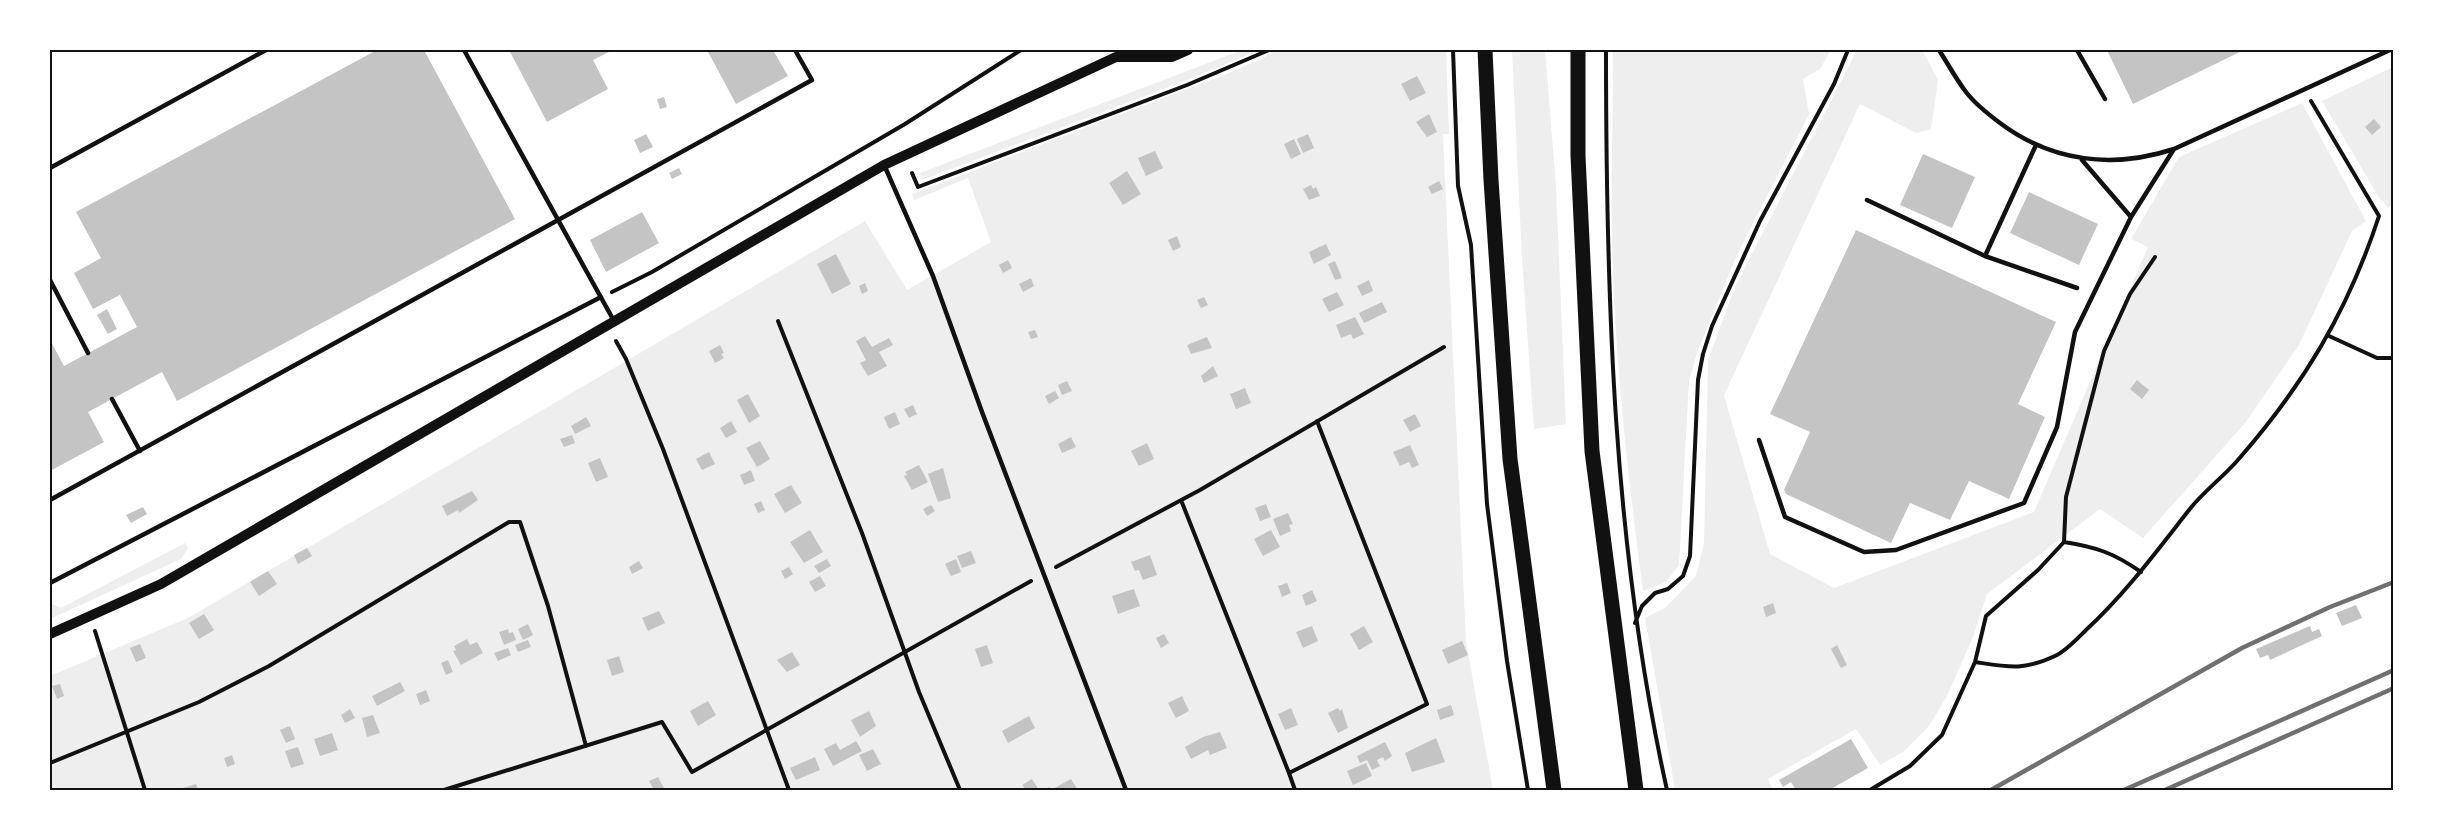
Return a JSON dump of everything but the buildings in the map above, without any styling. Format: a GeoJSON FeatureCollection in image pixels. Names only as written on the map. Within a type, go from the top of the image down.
{"type":"FeatureCollection","features":[{"type":"Feature","properties":{"kind":"main road"},"geometry":{"type":"LineString","coordinates":[[1485,50],[1491,180],[1510,459],[1554,790]]}},
{"type":"Feature","properties":{"kind":"main road"},"geometry":{"type":"LineString","coordinates":[[1578,50],[1578,156],[1592,451],[1636,790]]}},
{"type":"Feature","properties":{"kind":"street"},"geometry":{"type":"LineString","coordinates":[[50,634],[160,584],[884,165],[1119,53],[1172,57],[1188,50]]}},
{"type":"Feature","properties":{"kind":"lane"},"geometry":{"type":"LineString","coordinates":[[50,168],[266,50]]}},
{"type":"Feature","properties":{"kind":"lane"},"geometry":{"type":"LineString","coordinates":[[464,50],[614,321]]}},
{"type":"Feature","properties":{"kind":"lane"},"geometry":{"type":"LineString","coordinates":[[50,500],[812,80],[795,50]]}},
{"type":"Feature","properties":{"kind":"lane"},"geometry":{"type":"LineString","coordinates":[[1939,50],[1966,93],[2016,135],[2036,145],[2082,160],[2116,161],[2145,158],[2174,149],[2390,50]]}},
{"type":"Feature","properties":{"kind":"lane"},"geometry":{"type":"LineString","coordinates":[[2077,50],[2105,99]]}},
{"type":"Feature","properties":{"kind":"lane"},"geometry":{"type":"LineString","coordinates":[[1985,256],[2036,145]]}},
{"type":"Feature","properties":{"kind":"lane"},"geometry":{"type":"LineString","coordinates":[[1759,440],[1785,517],[1864,552],[1896,550],[2024,503],[2057,427],[2075,332],[2132,217],[2174,149]]}},
{"type":"Feature","properties":{"kind":"lane"},"geometry":{"type":"LineString","coordinates":[[2082,160],[2132,217]]}},
{"type":"Feature","properties":{"kind":"lane"},"geometry":{"type":"LineString","coordinates":[[884,165],[933,276],[1126,790]]}},
{"type":"Feature","properties":{"kind":"lane"},"geometry":{"type":"LineString","coordinates":[[1867,200],[1985,256],[2077,288]]}},
{"type":"Feature","properties":{"kind":"lane"},"geometry":{"type":"LineString","coordinates":[[50,280],[88,353]]}},
{"type":"Feature","properties":{"kind":"lane"},"geometry":{"type":"LineString","coordinates":[[50,583],[601,297]]}},
{"type":"Feature","properties":{"kind":"lane"},"geometry":{"type":"LineString","coordinates":[[112,399],[140,451]]}},
{"type":"Feature","properties":{"kind":"path"},"geometry":{"type":"LineString","coordinates":[[601,297],[652,272],[893,133],[1021,50]]}},
{"type":"Feature","properties":{"kind":"path"},"geometry":{"type":"LineString","coordinates":[[912,173],[918,187],[1187,85],[1269,50]]}},
{"type":"Feature","properties":{"kind":"path"},"geometry":{"type":"LineString","coordinates":[[1453,50],[1458,186],[1471,245],[1484,461],[1507,661],[1528,790]]}},
{"type":"Feature","properties":{"kind":"path"},"geometry":{"type":"LineString","coordinates":[[1606,50],[1609,299],[1618,447],[1635,606],[1667,790]]}},
{"type":"Feature","properties":{"kind":"path"},"geometry":{"type":"LineString","coordinates":[[1655,593],[1668,589],[1683,576],[1690,556],[1698,380],[1712,326],[1760,221],[1834,84],[1848,50]]}},
{"type":"Feature","properties":{"kind":"path"},"geometry":{"type":"LineString","coordinates":[[1975,662],[2022,668],[2056,656],[2110,608],[2192,506],[2236,461],[2294,389],[2329,336],[2364,262],[2379,216],[2305,90]]}},
{"type":"Feature","properties":{"kind":"path"},"geometry":{"type":"LineString","coordinates":[[1870,790],[1910,766],[1942,735],[1975,662],[1986,616],[2038,570],[2064,542],[2066,497],[2104,351],[2130,294],[2155,257]]}},
{"type":"Feature","properties":{"kind":"path"},"geometry":{"type":"LineString","coordinates":[[778,321],[808,392],[919,692],[960,790]]}},
{"type":"Feature","properties":{"kind":"path"},"geometry":{"type":"LineString","coordinates":[[2329,336],[2377,358],[2394,358]]}},
{"type":"Feature","properties":{"kind":"path"},"geometry":{"type":"LineString","coordinates":[[608,345],[616,341],[626,359],[663,449],[789,790]]}},
{"type":"Feature","properties":{"kind":"path"},"geometry":{"type":"LineString","coordinates":[[444,790],[662,722],[692,772],[768,732],[1043,574],[1181,500],[1444,347]]}},
{"type":"Feature","properties":{"kind":"path"},"geometry":{"type":"LineString","coordinates":[[1289,773],[1427,704],[1317,421]]}},
{"type":"Feature","properties":{"kind":"path"},"geometry":{"type":"LineString","coordinates":[[1181,500],[1295,790]]}},
{"type":"Feature","properties":{"kind":"path"},"geometry":{"type":"LineString","coordinates":[[50,763],[199,702],[269,666],[509,522],[520,522],[548,606],[586,746]]}},
{"type":"Feature","properties":{"kind":"path"},"geometry":{"type":"LineString","coordinates":[[2064,542],[2093,547],[2116,555],[2141,572]]}},
{"type":"Feature","properties":{"kind":"path"},"geometry":{"type":"LineString","coordinates":[[90,617],[145,790]]}},
{"type":"Feature","properties":{"kind":"shaded area"},"geometry":{"type":"Polygon","coordinates":[[[1242,50],[1260,50],[1185,81],[922,180],[920,173],[1242,50]]]}},
{"type":"Feature","properties":{"kind":"shaded area"},"geometry":{"type":"Polygon","coordinates":[[[1276,50],[1446,50],[1449,134],[1443,134],[1466,642],[1493,790],[50,790],[50,676],[188,618],[865,221],[907,290],[991,242],[968,178],[914,200],[912,194],[1229,73],[1276,50]]]}},
{"type":"Feature","properties":{"kind":"shaded area"},"geometry":{"type":"Polygon","coordinates":[[[1512,50],[1545,50],[1556,186],[1566,424],[1534,429],[1522,259],[1512,50]]]}},
{"type":"Feature","properties":{"kind":"shaded area"},"geometry":{"type":"Polygon","coordinates":[[[1613,50],[1831,50],[1820,69],[1803,79],[1809,114],[1736,257],[1697,353],[1689,381],[1679,565],[1666,582],[1643,591],[1617,353],[1612,217],[1613,50]]]}},
{"type":"Feature","properties":{"kind":"shaded area"},"geometry":{"type":"Polygon","coordinates":[[[1857,50],[1922,50],[1938,80],[1931,129],[1916,133],[1860,104],[1724,395],[1770,554],[1834,588],[2034,512],[2148,247],[2131,239],[2179,157],[2302,103],[2366,221],[2352,231],[2299,345],[2245,423],[2143,538],[2100,509],[1987,594],[1973,637],[1947,696],[1929,726],[1903,752],[1880,765],[1856,729],[1768,779],[1773,790],[1675,790],[1645,618],[1665,608],[1696,576],[1704,543],[1708,360],[1735,287],[1857,50]]]}},
{"type":"Feature","properties":{"kind":"shaded area"},"geometry":{"type":"Polygon","coordinates":[[[2393,67],[2394,204],[2388,208],[2378,196],[2322,101],[2393,67]]]}},
{"type":"Feature","properties":{"kind":"shaded area"},"geometry":{"type":"Polygon","coordinates":[[[185,543],[188,548],[181,559],[50,619],[50,603],[61,608],[185,543]]]}},
{"type":"Feature","properties":{"kind":"railway"},"geometry":{"type":"LineString","coordinates":[[1991,790],[2242,648],[2330,607],[2394,582]]}},
{"type":"Feature","properties":{"kind":"railway"},"geometry":{"type":"LineString","coordinates":[[2124,790],[2394,670]]}},
{"type":"Feature","properties":{"kind":"railway"},"geometry":{"type":"LineString","coordinates":[[2165,790],[2394,688]]}}]}
